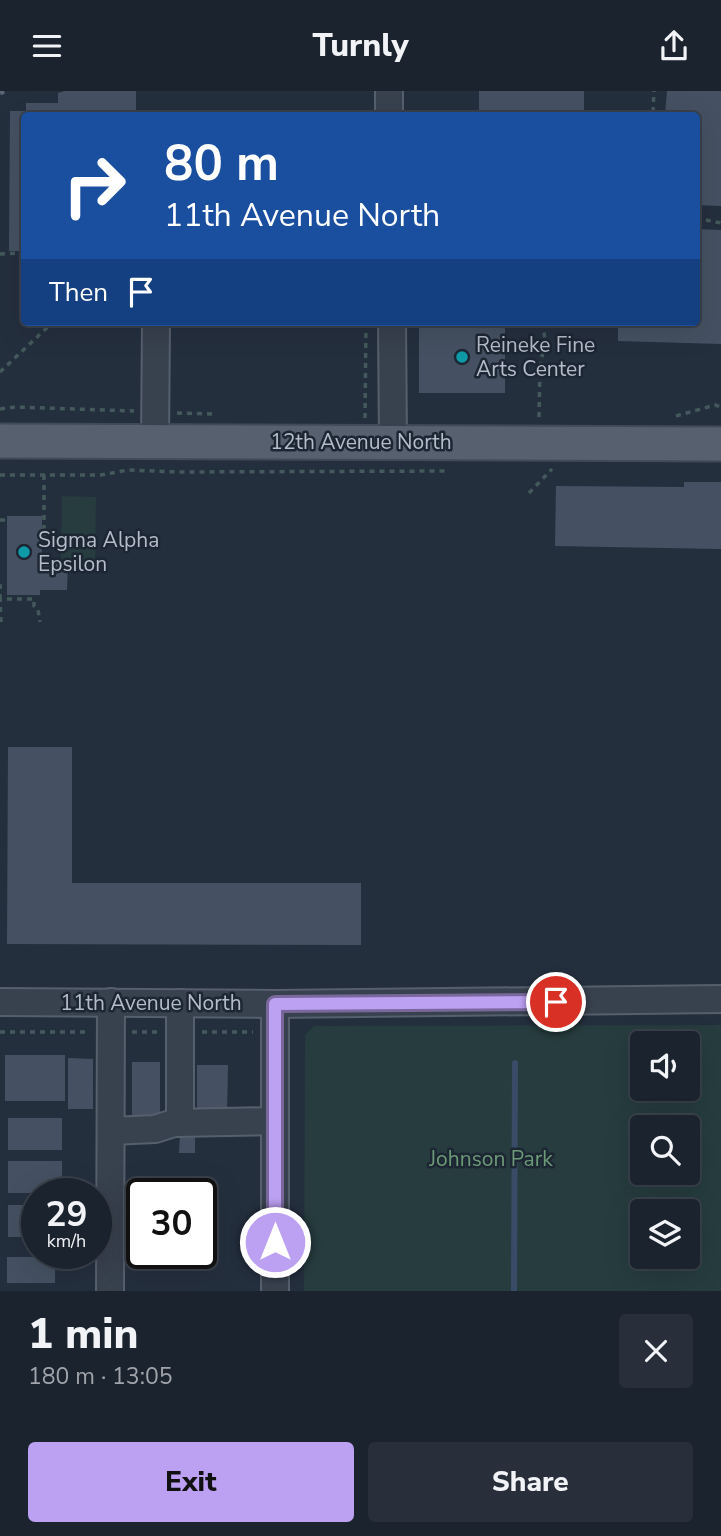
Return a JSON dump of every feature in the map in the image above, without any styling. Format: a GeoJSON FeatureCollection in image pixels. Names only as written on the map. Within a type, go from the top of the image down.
{"type":"FeatureCollection","features":[{"type":"Feature","properties":{"kind":"main road","name":"12th Avenue North"},"geometry":{"type":"LineString","coordinates":[[0,440],[155,427],[393,430],[721,444]]}},
{"type":"Feature","properties":{"kind":"street"},"geometry":{"type":"LineString","coordinates":[[389,91],[389,112]]}},
{"type":"Feature","properties":{"kind":"street"},"geometry":{"type":"LineString","coordinates":[[155,427],[156,326]]}},
{"type":"Feature","properties":{"kind":"street"},"geometry":{"type":"LineString","coordinates":[[392,326],[393,430]]}},
{"type":"Feature","properties":{"kind":"street","name":"11th Avenue North"},"geometry":{"type":"LineString","coordinates":[[0,1002],[275,1004],[721,999]]}},
{"type":"Feature","properties":{"kind":"street"},"geometry":{"type":"LineString","coordinates":[[110,1291],[111,1002]]}},
{"type":"Feature","properties":{"kind":"street"},"geometry":{"type":"LineString","coordinates":[[180,1003],[180,1123]]}},
{"type":"Feature","properties":{"kind":"street"},"geometry":{"type":"LineString","coordinates":[[275,1004],[275,1291]]}},
{"type":"Feature","properties":{"kind":"street"},"geometry":{"type":"LineString","coordinates":[[111,1131],[155,1129],[180,1123],[275,1121]]}},
{"type":"Feature","properties":{"kind":"path"},"geometry":{"type":"LineString","coordinates":[[653,91],[653,111]]}},
{"type":"Feature","properties":{"kind":"path"},"geometry":{"type":"LineString","coordinates":[[700,219],[721,223]]}},
{"type":"Feature","properties":{"kind":"path"},"geometry":{"type":"LineString","coordinates":[[0,254],[21,253]]}},
{"type":"Feature","properties":{"kind":"path"},"geometry":{"type":"LineString","coordinates":[[0,372],[49,326]]}},
{"type":"Feature","properties":{"kind":"path"},"geometry":{"type":"LineString","coordinates":[[366,326],[365,419],[393,430]]}},
{"type":"Feature","properties":{"kind":"path"},"geometry":{"type":"LineString","coordinates":[[539,419],[543,326]]}},
{"type":"Feature","properties":{"kind":"path"},"geometry":{"type":"LineString","coordinates":[[715,405],[721,402]]}},
{"type":"Feature","properties":{"kind":"path"},"geometry":{"type":"LineString","coordinates":[[0,409],[15,407],[155,427],[225,414]]}},
{"type":"Feature","properties":{"kind":"path"},"geometry":{"type":"LineString","coordinates":[[0,475],[101,475],[128,470],[461,471]]}},
{"type":"Feature","properties":{"kind":"path"},"geometry":{"type":"LineString","coordinates":[[529,493],[552,470],[539,470]]}},
{"type":"Feature","properties":{"kind":"path"},"geometry":{"type":"LineString","coordinates":[[44,475],[44,544]]}},
{"type":"Feature","properties":{"kind":"path"},"geometry":{"type":"LineString","coordinates":[[0,520],[7,520]]}},
{"type":"Feature","properties":{"kind":"path"},"geometry":{"type":"LineString","coordinates":[[1,622],[0,586],[7,586]]}},
{"type":"Feature","properties":{"kind":"path"},"geometry":{"type":"LineString","coordinates":[[0,599],[34,599],[40,622]]}},
{"type":"Feature","properties":{"kind":"path"},"geometry":{"type":"LineString","coordinates":[[0,1032],[275,1033]]}},
{"type":"Feature","properties":{"kind":"green space"},"geometry":{"type":"Polygon","coordinates":[[[62,496],[96,497],[95,561],[61,561],[62,496]]]}},
{"type":"Feature","properties":{"kind":"green space","name":"Johnson Park"},"geometry":{"type":"Polygon","coordinates":[[[721,1025],[721,1291],[304,1291],[305,1035],[314,1026],[721,1025]]]}},
{"type":"Feature","properties":{"kind":"building"},"geometry":{"type":"Polygon","coordinates":[[[136,91],[136,112],[21,112],[21,251],[9,251],[10,111],[26,111],[26,103],[58,103],[58,93],[136,91]]]}},
{"type":"Feature","properties":{"kind":"building"},"geometry":{"type":"Polygon","coordinates":[[[479,91],[584,91],[584,112],[479,112],[479,91]]]}},
{"type":"Feature","properties":{"kind":"building"},"geometry":{"type":"Polygon","coordinates":[[[667,91],[721,91],[721,206],[700,205],[700,112],[665,112],[667,91]]]}},
{"type":"Feature","properties":{"kind":"building"},"geometry":{"type":"Polygon","coordinates":[[[700,229],[721,230],[721,344],[618,341],[618,326],[700,326],[700,229]]]}},
{"type":"Feature","properties":{"kind":"building","name":"Reineke Fine Arts Center"},"geometry":{"type":"Polygon","coordinates":[[[419,326],[505,326],[505,393],[419,393],[419,326]]]}},
{"type":"Feature","properties":{"kind":"building"},"geometry":{"type":"Polygon","coordinates":[[[684,482],[721,482],[721,549],[555,546],[556,486],[684,487],[684,482]]]}},
{"type":"Feature","properties":{"kind":"building","name":"Sigma Alpha Epsilon"},"geometry":{"type":"Polygon","coordinates":[[[7,516],[42,516],[42,560],[68,560],[67,590],[40,590],[40,595],[7,595],[7,516]]]}},
{"type":"Feature","properties":{"kind":"building"},"geometry":{"type":"Polygon","coordinates":[[[8,747],[72,747],[72,883],[361,883],[361,945],[7,944],[8,747]]]}},
{"type":"Feature","properties":{"kind":"building"},"geometry":{"type":"Polygon","coordinates":[[[5,1055],[65,1055],[65,1101],[5,1101],[5,1055]]]}},
{"type":"Feature","properties":{"kind":"building"},"geometry":{"type":"Polygon","coordinates":[[[68,1058],[93,1059],[93,1109],[68,1109],[68,1058]]]}},
{"type":"Feature","properties":{"kind":"building"},"geometry":{"type":"Polygon","coordinates":[[[132,1062],[160,1062],[160,1125],[132,1125],[132,1062]]]}},
{"type":"Feature","properties":{"kind":"building"},"geometry":{"type":"Polygon","coordinates":[[[197,1065],[228,1065],[227,1112],[197,1112],[197,1065]]]}},
{"type":"Feature","properties":{"kind":"building"},"geometry":{"type":"Polygon","coordinates":[[[8,1118],[62,1118],[62,1150],[8,1150],[8,1118]]]}},
{"type":"Feature","properties":{"kind":"building"},"geometry":{"type":"Polygon","coordinates":[[[180,1134],[195,1134],[195,1153],[179,1153],[180,1134]]]}},
{"type":"Feature","properties":{"kind":"building"},"geometry":{"type":"Polygon","coordinates":[[[8,1161],[62,1161],[62,1178],[21,1178],[21,1193],[8,1193],[8,1161]]]}},
{"type":"Feature","properties":{"kind":"building"},"geometry":{"type":"Polygon","coordinates":[[[8,1205],[21,1205],[21,1237],[8,1237],[8,1205]]]}},
{"type":"Feature","properties":{"kind":"building"},"geometry":{"type":"Polygon","coordinates":[[[7,1257],[21,1257],[21,1269],[55,1269],[55,1283],[7,1283],[7,1257]]]}},
{"type":"Feature","properties":{"kind":"waterway"},"geometry":{"type":"LineString","coordinates":[[514,1291],[515,1063]]}},
{"type":"Feature","properties":{"kind":"railway"},"geometry":{"type":"LineString","coordinates":[[0,93],[4,91]]}},
{"type":"Feature","properties":{"kind":"place","name":"Reineke Fine Arts Center"},"geometry":{"type":"Point","coordinates":[462,357]}},
{"type":"Feature","properties":{"kind":"place","name":"Sigma Alpha Epsilon"},"geometry":{"type":"Point","coordinates":[24,552]}},
{"type":"Feature","properties":{"kind":"route"},"geometry":{"type":"LineString","coordinates":[[275,1242],[275,1004],[556,1002]]}}]}
